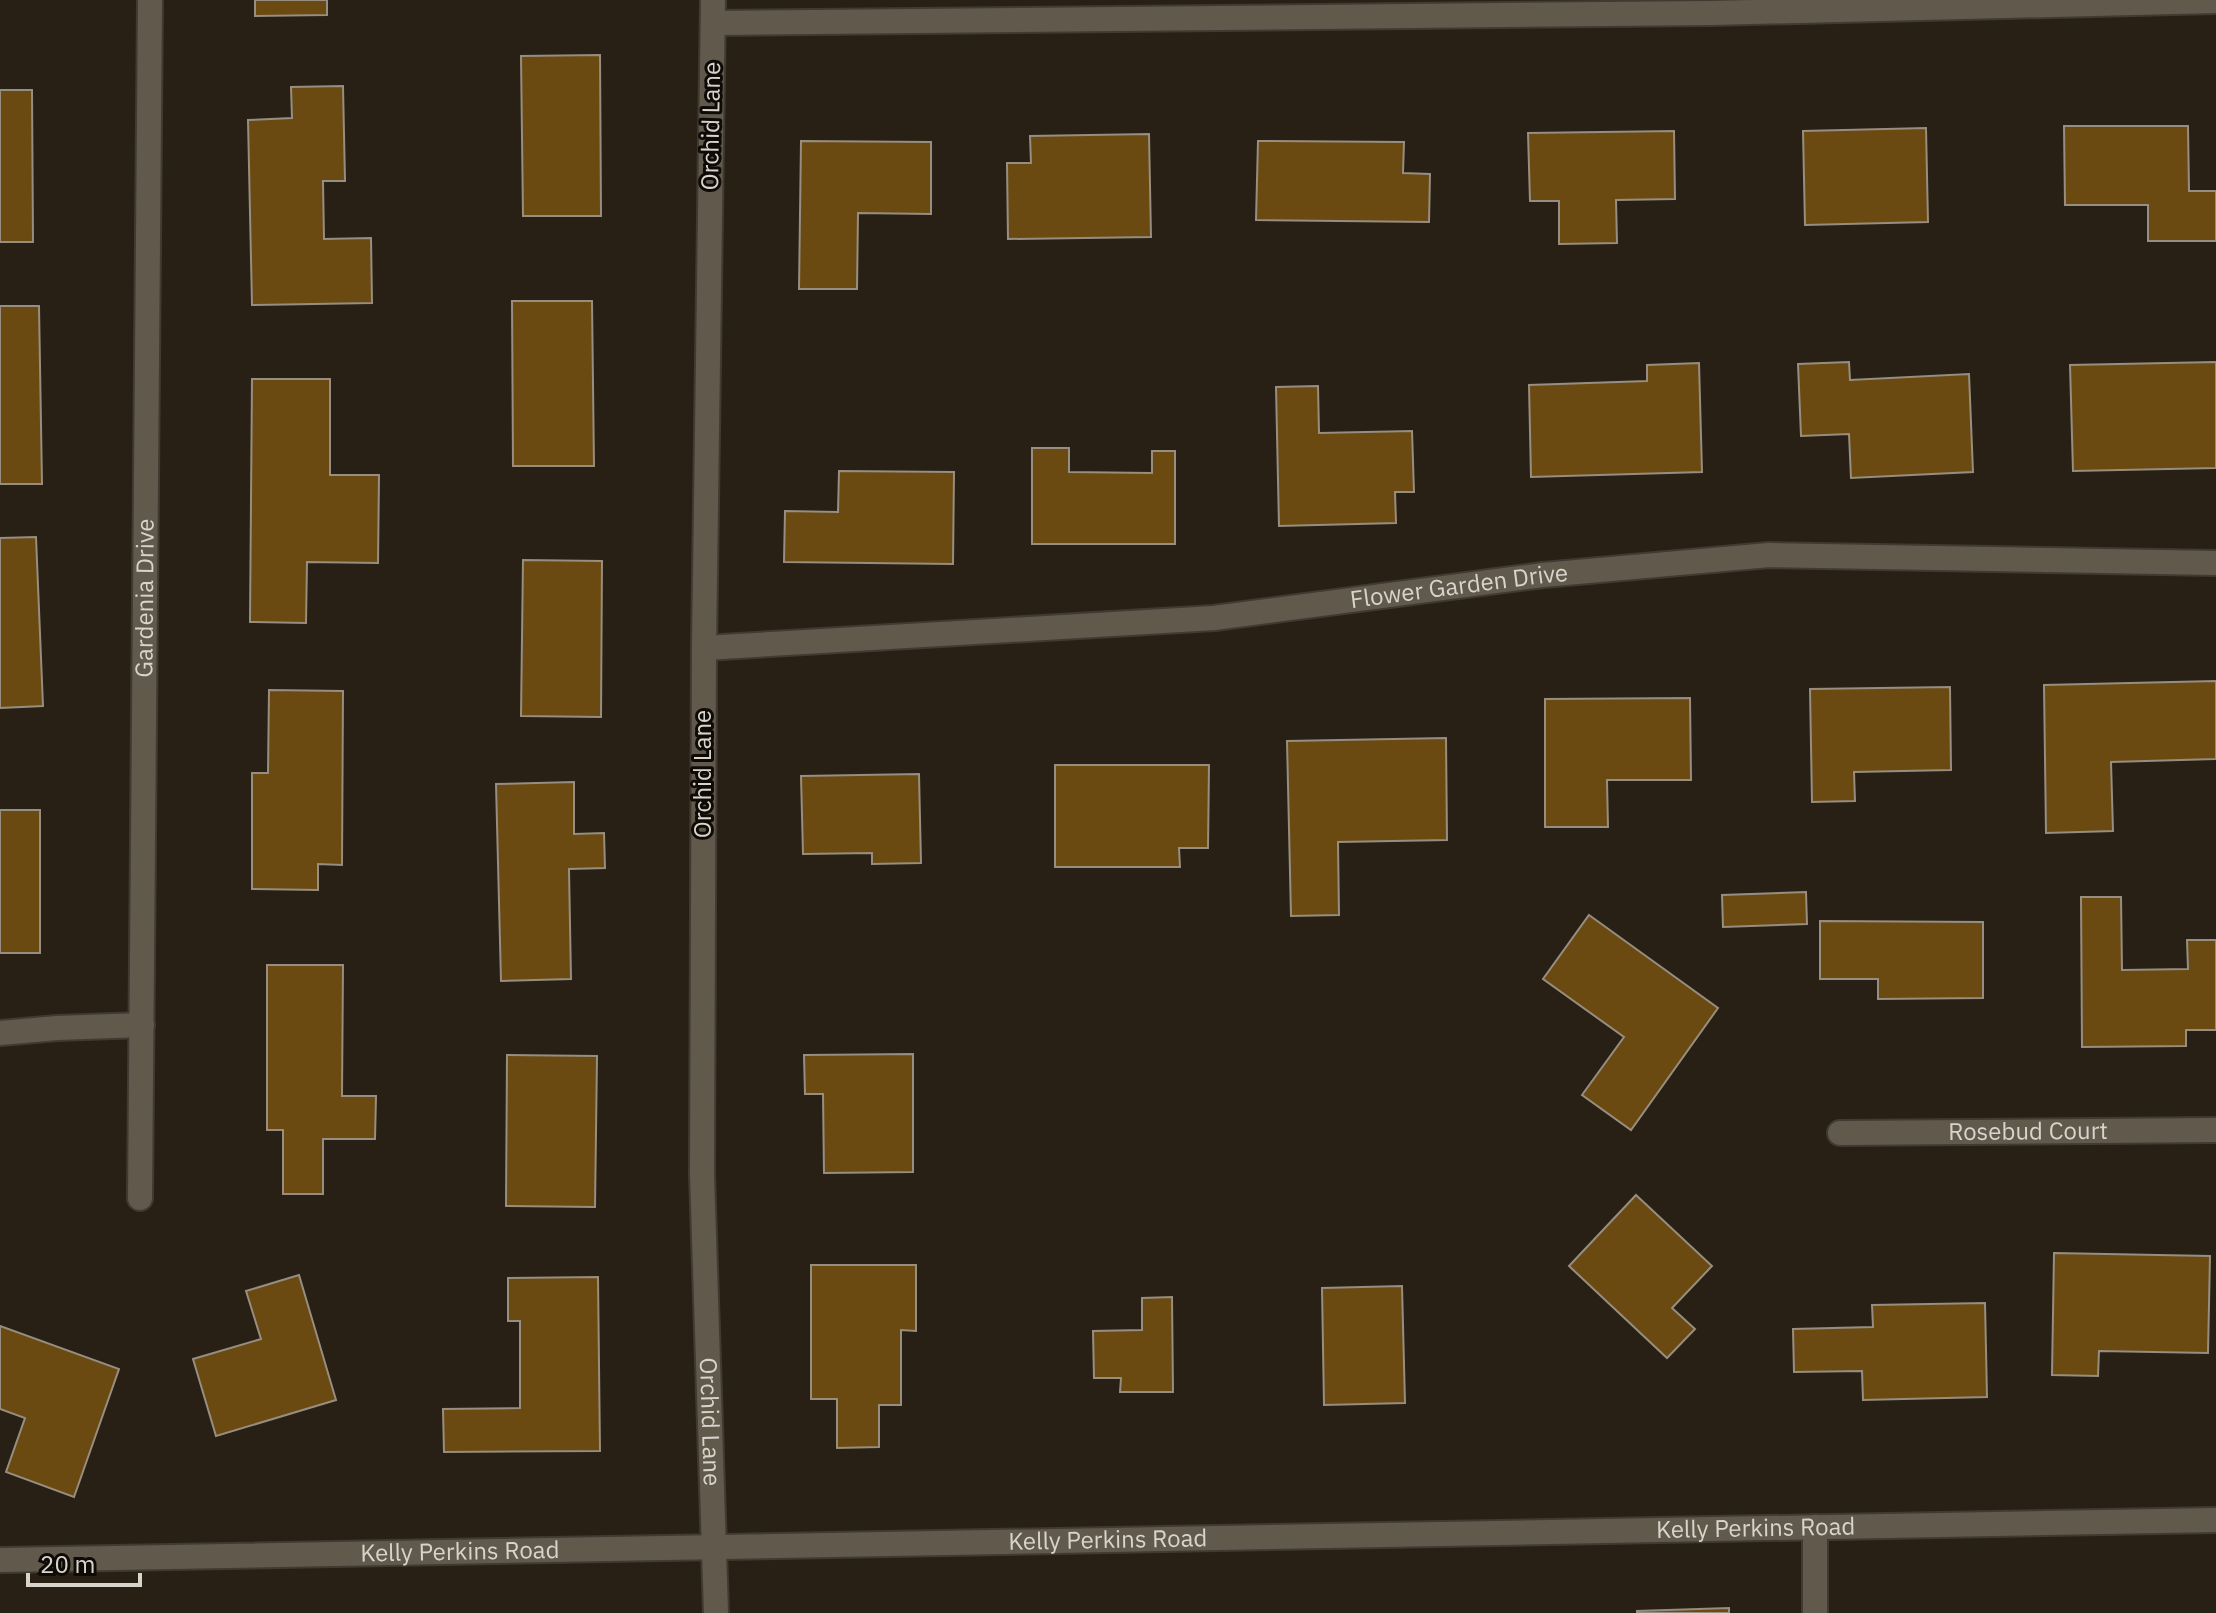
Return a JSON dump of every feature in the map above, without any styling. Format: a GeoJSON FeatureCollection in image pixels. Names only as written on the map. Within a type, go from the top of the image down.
{"type":"FeatureCollection","features":[{"type":"Feature","properties":{"kind":"street","name":"Gardenia Drive"},"geometry":{"type":"LineString","coordinates":[[140,1198],[150,0]]}},
{"type":"Feature","properties":{"kind":"street"},"geometry":{"type":"LineString","coordinates":[[713,11],[1711,13],[2216,1]]}},
{"type":"Feature","properties":{"kind":"street","name":"Orchid Lane"},"geometry":{"type":"LineString","coordinates":[[713,11],[704,648],[702,1174],[716,1613]]}},
{"type":"Feature","properties":{"kind":"street","name":"Flower Garden Drive"},"geometry":{"type":"LineString","coordinates":[[704,648],[1214,618],[1543,575],[1769,555],[2216,563]]}},
{"type":"Feature","properties":{"kind":"street"},"geometry":{"type":"LineString","coordinates":[[0,1033],[142,1025]]}},
{"type":"Feature","properties":{"kind":"street","name":"Rosebud Court"},"geometry":{"type":"LineString","coordinates":[[1840,1133],[2216,1130]]}},
{"type":"Feature","properties":{"kind":"street","name":"Kelly Perkins Road"},"geometry":{"type":"LineString","coordinates":[[0,1560],[2216,1520]]}},
{"type":"Feature","properties":{"kind":"street"},"geometry":{"type":"LineString","coordinates":[[1815,1527],[1815,1613]]}},
{"type":"Feature","properties":{"kind":"building"},"geometry":{"type":"Polygon","coordinates":[[[255,0],[327,0],[327,15],[255,16],[255,0]]]}},
{"type":"Feature","properties":{"kind":"building"},"geometry":{"type":"Polygon","coordinates":[[[600,55],[601,216],[523,216],[521,56],[600,55]]]}},
{"type":"Feature","properties":{"kind":"building"},"geometry":{"type":"Polygon","coordinates":[[[343,86],[345,181],[323,181],[324,239],[371,238],[372,303],[252,305],[248,120],[292,118],[291,87],[343,86]]]}},
{"type":"Feature","properties":{"kind":"building"},"geometry":{"type":"Polygon","coordinates":[[[0,90],[32,90],[33,242],[0,242],[0,90]]]}},
{"type":"Feature","properties":{"kind":"building"},"geometry":{"type":"Polygon","coordinates":[[[2064,126],[2188,126],[2189,191],[2216,191],[2216,241],[2148,241],[2148,205],[2065,205],[2064,126]]]}},
{"type":"Feature","properties":{"kind":"building"},"geometry":{"type":"Polygon","coordinates":[[[1926,128],[1928,222],[1805,225],[1803,131],[1926,128]]]}},
{"type":"Feature","properties":{"kind":"building"},"geometry":{"type":"Polygon","coordinates":[[[1674,131],[1675,199],[1616,200],[1617,243],[1559,244],[1559,201],[1530,201],[1528,133],[1674,131]]]}},
{"type":"Feature","properties":{"kind":"building"},"geometry":{"type":"Polygon","coordinates":[[[1149,134],[1151,237],[1008,239],[1007,163],[1031,163],[1030,136],[1149,134]]]}},
{"type":"Feature","properties":{"kind":"building"},"geometry":{"type":"Polygon","coordinates":[[[801,141],[931,142],[931,214],[858,213],[857,289],[799,289],[801,141]]]}},
{"type":"Feature","properties":{"kind":"building"},"geometry":{"type":"Polygon","coordinates":[[[1258,141],[1404,142],[1403,173],[1430,174],[1429,222],[1256,220],[1258,141]]]}},
{"type":"Feature","properties":{"kind":"building"},"geometry":{"type":"Polygon","coordinates":[[[512,301],[592,301],[594,466],[513,466],[512,301]]]}},
{"type":"Feature","properties":{"kind":"building"},"geometry":{"type":"Polygon","coordinates":[[[0,306],[39,306],[42,484],[0,484],[0,306]]]}},
{"type":"Feature","properties":{"kind":"building"},"geometry":{"type":"Polygon","coordinates":[[[1849,362],[1850,380],[1969,374],[1973,472],[1851,478],[1849,434],[1801,436],[1798,364],[1849,362]]]}},
{"type":"Feature","properties":{"kind":"building"},"geometry":{"type":"Polygon","coordinates":[[[2216,362],[2216,468],[2073,471],[2070,365],[2216,362]]]}},
{"type":"Feature","properties":{"kind":"building"},"geometry":{"type":"Polygon","coordinates":[[[1699,363],[1702,472],[1531,477],[1529,385],[1647,381],[1647,365],[1699,363]]]}},
{"type":"Feature","properties":{"kind":"building"},"geometry":{"type":"Polygon","coordinates":[[[252,379],[330,379],[330,475],[379,475],[378,563],[307,562],[306,623],[250,622],[252,379]]]}},
{"type":"Feature","properties":{"kind":"building"},"geometry":{"type":"Polygon","coordinates":[[[1318,386],[1319,433],[1412,431],[1414,492],[1395,492],[1396,523],[1279,526],[1276,387],[1318,386]]]}},
{"type":"Feature","properties":{"kind":"building"},"geometry":{"type":"Polygon","coordinates":[[[1032,448],[1069,448],[1069,472],[1152,473],[1152,451],[1175,451],[1175,544],[1032,544],[1032,448]]]}},
{"type":"Feature","properties":{"kind":"building"},"geometry":{"type":"Polygon","coordinates":[[[839,471],[954,472],[953,564],[784,562],[785,511],[838,512],[839,471]]]}},
{"type":"Feature","properties":{"kind":"building"},"geometry":{"type":"Polygon","coordinates":[[[36,537],[43,706],[0,708],[0,538],[36,537]]]}},
{"type":"Feature","properties":{"kind":"building"},"geometry":{"type":"Polygon","coordinates":[[[523,560],[602,561],[601,717],[521,716],[523,560]]]}},
{"type":"Feature","properties":{"kind":"building"},"geometry":{"type":"Polygon","coordinates":[[[2216,681],[2216,759],[2111,762],[2113,831],[2046,833],[2044,685],[2216,681]]]}},
{"type":"Feature","properties":{"kind":"building"},"geometry":{"type":"Polygon","coordinates":[[[1950,687],[1951,770],[1854,772],[1855,801],[1812,802],[1810,689],[1950,687]]]}},
{"type":"Feature","properties":{"kind":"building"},"geometry":{"type":"Polygon","coordinates":[[[269,690],[343,691],[342,865],[318,864],[318,890],[252,889],[252,773],[268,773],[269,690]]]}},
{"type":"Feature","properties":{"kind":"building"},"geometry":{"type":"Polygon","coordinates":[[[1690,698],[1691,780],[1607,780],[1608,827],[1545,827],[1545,699],[1690,698]]]}},
{"type":"Feature","properties":{"kind":"building"},"geometry":{"type":"Polygon","coordinates":[[[1446,738],[1447,840],[1338,842],[1339,915],[1291,916],[1287,741],[1446,738]]]}},
{"type":"Feature","properties":{"kind":"building"},"geometry":{"type":"Polygon","coordinates":[[[1055,765],[1209,765],[1208,848],[1179,848],[1180,867],[1055,867],[1055,765]]]}},
{"type":"Feature","properties":{"kind":"building"},"geometry":{"type":"Polygon","coordinates":[[[919,774],[921,863],[872,864],[872,853],[803,854],[801,776],[919,774]]]}},
{"type":"Feature","properties":{"kind":"building"},"geometry":{"type":"Polygon","coordinates":[[[574,782],[574,834],[604,833],[605,868],[569,869],[571,979],[501,981],[496,784],[574,782]]]}},
{"type":"Feature","properties":{"kind":"building"},"geometry":{"type":"Polygon","coordinates":[[[0,810],[40,810],[40,953],[0,953],[0,810]]]}},
{"type":"Feature","properties":{"kind":"building"},"geometry":{"type":"Polygon","coordinates":[[[1806,892],[1807,924],[1723,927],[1722,895],[1806,892]]]}},
{"type":"Feature","properties":{"kind":"building"},"geometry":{"type":"Polygon","coordinates":[[[2081,897],[2121,897],[2122,970],[2188,969],[2187,940],[2216,940],[2216,1030],[2186,1030],[2186,1046],[2082,1047],[2081,897]]]}},
{"type":"Feature","properties":{"kind":"building"},"geometry":{"type":"Polygon","coordinates":[[[1589,915],[1718,1008],[1631,1130],[1582,1095],[1624,1037],[1543,979],[1589,915]]]}},
{"type":"Feature","properties":{"kind":"building"},"geometry":{"type":"Polygon","coordinates":[[[1820,921],[1983,922],[1983,998],[1878,999],[1878,979],[1820,979],[1820,921]]]}},
{"type":"Feature","properties":{"kind":"building"},"geometry":{"type":"Polygon","coordinates":[[[267,965],[343,965],[342,1096],[376,1096],[375,1139],[323,1139],[323,1194],[283,1194],[283,1130],[267,1130],[267,965]]]}},
{"type":"Feature","properties":{"kind":"building"},"geometry":{"type":"Polygon","coordinates":[[[913,1054],[913,1172],[824,1173],[823,1094],[805,1094],[804,1055],[913,1054]]]}},
{"type":"Feature","properties":{"kind":"building"},"geometry":{"type":"Polygon","coordinates":[[[507,1055],[597,1056],[595,1207],[506,1206],[507,1055]]]}},
{"type":"Feature","properties":{"kind":"building"},"geometry":{"type":"Polygon","coordinates":[[[1636,1195],[1712,1266],[1672,1308],[1695,1329],[1667,1358],[1569,1266],[1636,1195]]]}},
{"type":"Feature","properties":{"kind":"building"},"geometry":{"type":"Polygon","coordinates":[[[2054,1253],[2210,1256],[2208,1353],[2099,1351],[2098,1376],[2052,1375],[2054,1253]]]}},
{"type":"Feature","properties":{"kind":"building"},"geometry":{"type":"Polygon","coordinates":[[[811,1265],[916,1265],[916,1331],[901,1330],[901,1405],[879,1405],[879,1447],[837,1448],[837,1399],[811,1399],[811,1265]]]}},
{"type":"Feature","properties":{"kind":"building"},"geometry":{"type":"Polygon","coordinates":[[[299,1275],[336,1400],[216,1436],[193,1359],[261,1339],[246,1291],[299,1275]]]}},
{"type":"Feature","properties":{"kind":"building"},"geometry":{"type":"Polygon","coordinates":[[[598,1277],[600,1451],[444,1452],[443,1409],[520,1408],[520,1321],[508,1321],[508,1278],[598,1277]]]}},
{"type":"Feature","properties":{"kind":"building"},"geometry":{"type":"Polygon","coordinates":[[[1402,1286],[1405,1403],[1324,1405],[1322,1288],[1402,1286]]]}},
{"type":"Feature","properties":{"kind":"building"},"geometry":{"type":"Polygon","coordinates":[[[1172,1297],[1173,1392],[1120,1392],[1121,1378],[1094,1378],[1093,1331],[1142,1330],[1142,1298],[1172,1297]]]}},
{"type":"Feature","properties":{"kind":"building"},"geometry":{"type":"Polygon","coordinates":[[[1985,1303],[1987,1397],[1863,1400],[1862,1371],[1794,1372],[1793,1329],[1873,1327],[1872,1305],[1985,1303]]]}},
{"type":"Feature","properties":{"kind":"building"},"geometry":{"type":"Polygon","coordinates":[[[0,1326],[119,1369],[74,1497],[6,1472],[25,1418],[0,1409],[0,1326]]]}},
{"type":"Feature","properties":{"kind":"building"},"geometry":{"type":"Polygon","coordinates":[[[1729,1608],[1729,1613],[1637,1613],[1637,1611],[1729,1608]]]}}]}
